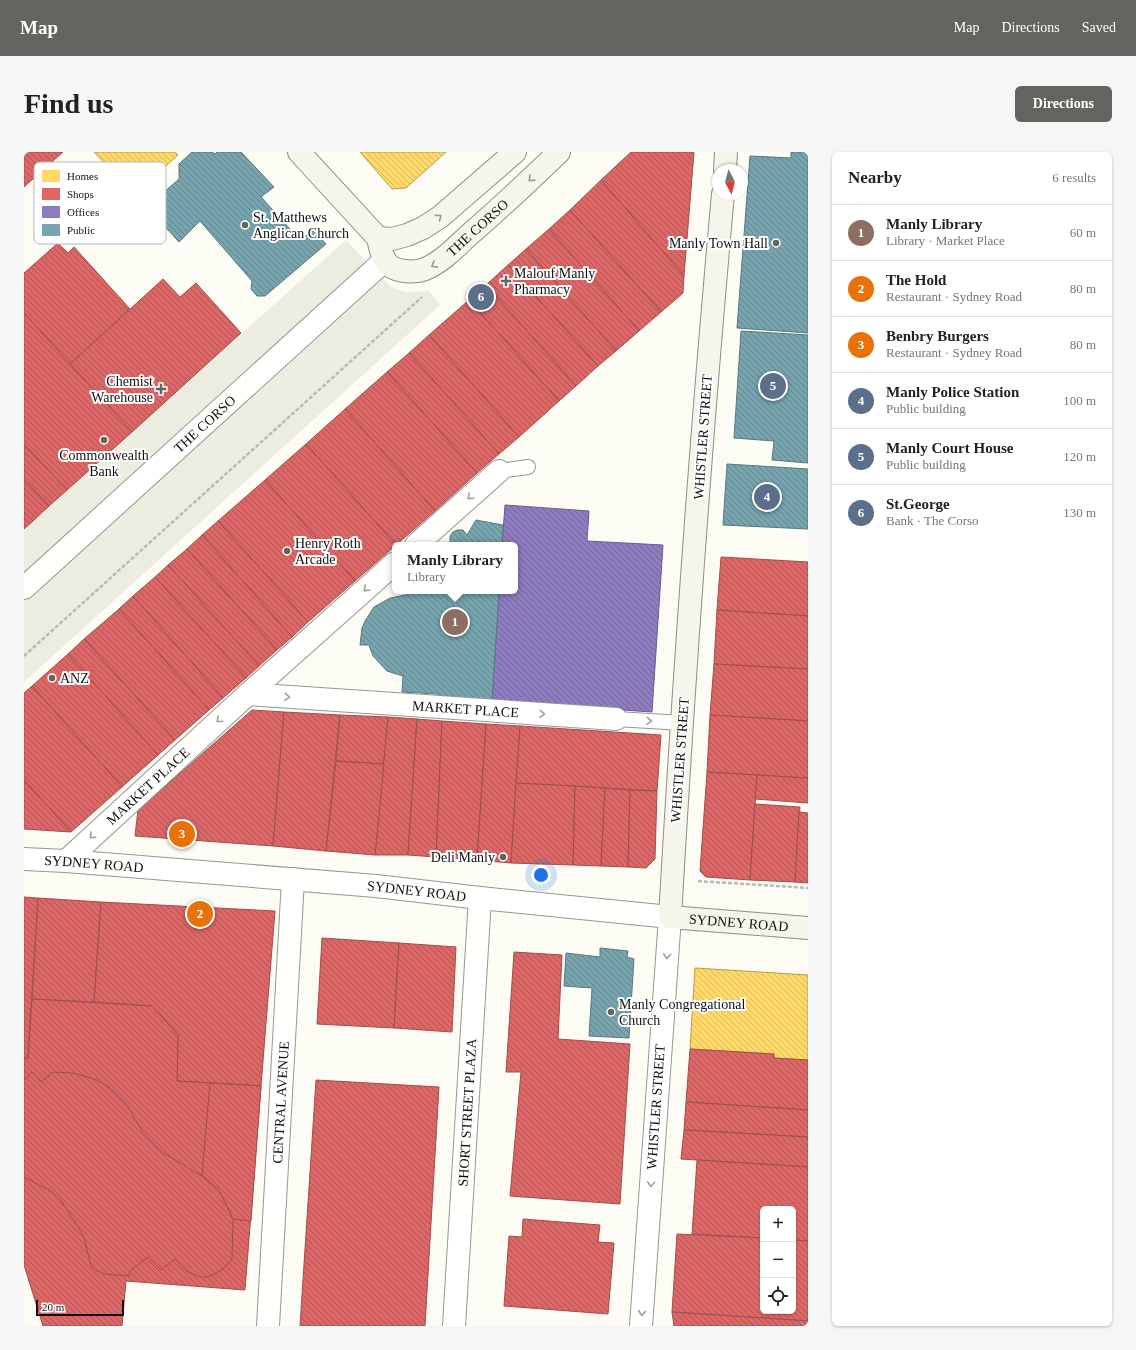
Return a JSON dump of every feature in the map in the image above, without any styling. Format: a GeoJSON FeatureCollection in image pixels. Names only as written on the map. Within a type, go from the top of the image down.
{"type":"FeatureCollection","features":[{"type":"Feature","properties":{"kind":"street"},"geometry":{"type":"LineString","coordinates":[[299,152],[378,238],[385,260]]}},
{"type":"Feature","properties":{"kind":"street"},"geometry":{"type":"LineString","coordinates":[[378,238],[392,239],[407,235],[423,228],[440,217],[515,152]]}},
{"type":"Feature","properties":{"kind":"street","name":"THE CORSO"},"geometry":{"type":"LineString","coordinates":[[24,588],[385,260],[389,265],[404,271],[424,270],[439,262],[559,152]]}},
{"type":"Feature","properties":{"kind":"street"},"geometry":{"type":"LineString","coordinates":[[725,164],[726,152]]}},
{"type":"Feature","properties":{"kind":"street","name":"WHISTLER STREET"},"geometry":{"type":"LineString","coordinates":[[641,1326],[670,918],[695,533],[722,200]]}},
{"type":"Feature","properties":{"kind":"street"},"geometry":{"type":"LineString","coordinates":[[419,542],[499,471]]}},
{"type":"Feature","properties":{"kind":"street","name":"MARKET PLACE"},"geometry":{"type":"LineString","coordinates":[[66,861],[248,694],[392,566]]}},
{"type":"Feature","properties":{"kind":"street","name":"MARKET PLACE"},"geometry":{"type":"LineString","coordinates":[[248,694],[616,718]]}},
{"type":"Feature","properties":{"kind":"street","name":"SYDNEY ROAD"},"geometry":{"type":"LineString","coordinates":[[24,859],[66,861],[376,886],[670,918],[808,928]]}},
{"type":"Feature","properties":{"kind":"street","name":"CENTRAL AVENUE"},"geometry":{"type":"LineString","coordinates":[[268,1326],[293,879]]}},
{"type":"Feature","properties":{"kind":"street","name":"SHORT STREET PLAZA"},"geometry":{"type":"LineString","coordinates":[[454,1326],[480,898]]}},
{"type":"Feature","properties":{"kind":"lane"},"geometry":{"type":"LineString","coordinates":[[499,471],[528,467]]}},
{"type":"Feature","properties":{"kind":"lane","name":"MARKET PLACE"},"geometry":{"type":"LineString","coordinates":[[616,718],[683,723]]}},
{"type":"Feature","properties":{"kind":"path"},"geometry":{"type":"LineString","coordinates":[[24,656],[423,296]]}},
{"type":"Feature","properties":{"kind":"path"},"geometry":{"type":"LineString","coordinates":[[697,874],[697,881],[808,888]]}},
{"type":"Feature","properties":{"kind":"shaded area"},"geometry":{"type":"Polygon","coordinates":[[[346,240],[390,286],[405,292],[429,291],[440,305],[24,682],[24,529],[346,240]]]}},
{"type":"Feature","properties":{"kind":"building: Homes"},"geometry":{"type":"Polygon","coordinates":[[[94,152],[175,152],[178,155],[166,166],[166,162],[103,162],[94,152]]]}},
{"type":"Feature","properties":{"kind":"building: Homes"},"geometry":{"type":"Polygon","coordinates":[[[360,152],[446,152],[406,188],[392,189],[360,152]]]}},
{"type":"Feature","properties":{"kind":"building: Homes"},"geometry":{"type":"Polygon","coordinates":[[[695,968],[808,975],[808,1060],[774,1058],[774,1054],[690,1049],[695,968]]]}},
{"type":"Feature","properties":{"kind":"building: Shops"},"geometry":{"type":"Polygon","coordinates":[[[24,152],[63,152],[52,162],[34,162],[34,178],[24,187],[24,152]]]}},
{"type":"Feature","properties":{"kind":"building: Shops"},"geometry":{"type":"Polygon","coordinates":[[[631,152],[694,152],[684,276],[601,180],[631,152]]]}},
{"type":"Feature","properties":{"kind":"building: Shops"},"geometry":{"type":"Polygon","coordinates":[[[601,180],[684,276],[683,293],[661,312],[570,210],[601,180]]]}},
{"type":"Feature","properties":{"kind":"building: Shops"},"geometry":{"type":"Polygon","coordinates":[[[570,210],[661,312],[639,331],[549,229],[570,210]]]}},
{"type":"Feature","properties":{"kind":"building: Shops"},"geometry":{"type":"Polygon","coordinates":[[[549,229],[639,331],[616,351],[526,249],[549,229]]]}},
{"type":"Feature","properties":{"kind":"building: Shops"},"geometry":{"type":"Polygon","coordinates":[[[57,244],[59,244],[68,253],[74,247],[130,309],[70,364],[24,313],[24,273],[57,244]]]}},
{"type":"Feature","properties":{"kind":"building: Shops"},"geometry":{"type":"Polygon","coordinates":[[[526,249],[616,351],[598,366],[508,265],[526,249]]]}},
{"type":"Feature","properties":{"kind":"building: Shops"},"geometry":{"type":"Polygon","coordinates":[[[508,265],[598,366],[576,386],[486,285],[508,265]]]}},
{"type":"Feature","properties":{"kind":"building: Shops"},"geometry":{"type":"Polygon","coordinates":[[[163,279],[180,297],[196,283],[241,333],[132,432],[70,364],[163,279]]]}},
{"type":"Feature","properties":{"kind":"building: Shops"},"geometry":{"type":"Polygon","coordinates":[[[486,285],[576,386],[559,401],[469,300],[486,285]]]}},
{"type":"Feature","properties":{"kind":"building: Shops"},"geometry":{"type":"Polygon","coordinates":[[[469,300],[559,401],[519,437],[429,335],[469,300]]]}},
{"type":"Feature","properties":{"kind":"building: Shops"},"geometry":{"type":"Polygon","coordinates":[[[24,313],[132,432],[67,490],[24,444],[24,313]]]}},
{"type":"Feature","properties":{"kind":"building: Shops"},"geometry":{"type":"Polygon","coordinates":[[[429,335],[519,437],[499,454],[409,353],[429,335]]]}},
{"type":"Feature","properties":{"kind":"building: Shops"},"geometry":{"type":"Polygon","coordinates":[[[409,353],[499,454],[477,473],[387,372],[409,353]]]}},
{"type":"Feature","properties":{"kind":"building: Shops"},"geometry":{"type":"Polygon","coordinates":[[[387,372],[477,473],[435,511],[345,409],[387,372]]]}},
{"type":"Feature","properties":{"kind":"building: Shops"},"geometry":{"type":"Polygon","coordinates":[[[345,409],[435,511],[399,542],[393,542],[306,444],[345,409]]]}},
{"type":"Feature","properties":{"kind":"building: Shops"},"geometry":{"type":"Polygon","coordinates":[[[24,444],[67,490],[49,506],[24,479],[24,444]]]}},
{"type":"Feature","properties":{"kind":"building: Shops"},"geometry":{"type":"Polygon","coordinates":[[[306,444],[393,542],[392,542],[392,549],[355,581],[265,480],[306,444]]]}},
{"type":"Feature","properties":{"kind":"building: Shops"},"geometry":{"type":"Polygon","coordinates":[[[24,479],[49,506],[33,521],[24,512],[24,479]]]}},
{"type":"Feature","properties":{"kind":"building: Shops","name":"Henry Roth Arcade"},"geometry":{"type":"Polygon","coordinates":[[[265,480],[355,581],[308,622],[218,521],[265,480]]]}},
{"type":"Feature","properties":{"kind":"building: Shops"},"geometry":{"type":"Polygon","coordinates":[[[24,512],[33,521],[24,529],[24,512]]]}},
{"type":"Feature","properties":{"kind":"building: Shops"},"geometry":{"type":"Polygon","coordinates":[[[218,521],[308,622],[292,637],[202,535],[218,521]]]}},
{"type":"Feature","properties":{"kind":"building: Shops"},"geometry":{"type":"Polygon","coordinates":[[[202,535],[292,637],[277,650],[187,549],[202,535]]]}},
{"type":"Feature","properties":{"kind":"building: Shops"},"geometry":{"type":"Polygon","coordinates":[[[187,549],[277,650],[259,666],[168,565],[187,549]]]}},
{"type":"Feature","properties":{"kind":"building: Shops"},"geometry":{"type":"Polygon","coordinates":[[[721,557],[808,562],[808,616],[717,610],[721,557]]]}},
{"type":"Feature","properties":{"kind":"building: Shops"},"geometry":{"type":"Polygon","coordinates":[[[168,565],[259,666],[246,678],[155,577],[168,565]]]}},
{"type":"Feature","properties":{"kind":"building: Shops"},"geometry":{"type":"Polygon","coordinates":[[[155,577],[246,678],[223,698],[133,596],[155,577]]]}},
{"type":"Feature","properties":{"kind":"building: Shops"},"geometry":{"type":"Polygon","coordinates":[[[133,596],[223,698],[209,710],[119,609],[133,596]]]}},
{"type":"Feature","properties":{"kind":"building: Shops"},"geometry":{"type":"Polygon","coordinates":[[[119,609],[209,710],[175,740],[84,639],[119,609]]]}},
{"type":"Feature","properties":{"kind":"building: Shops"},"geometry":{"type":"Polygon","coordinates":[[[717,610],[808,616],[808,669],[714,664],[717,610]]]}},
{"type":"Feature","properties":{"kind":"building: Shops"},"geometry":{"type":"Polygon","coordinates":[[[84,639],[175,740],[158,755],[68,654],[84,639]]]}},
{"type":"Feature","properties":{"kind":"building: Shops"},"geometry":{"type":"Polygon","coordinates":[[[68,654],[158,755],[122,787],[32,686],[68,654]]]}},
{"type":"Feature","properties":{"kind":"building: Shops"},"geometry":{"type":"Polygon","coordinates":[[[714,664],[808,669],[808,721],[710,715],[714,664]]]}},
{"type":"Feature","properties":{"kind":"building: Shops"},"geometry":{"type":"Polygon","coordinates":[[[32,686],[122,787],[71,832],[24,780],[24,693],[32,686]]]}},
{"type":"Feature","properties":{"kind":"building: Shops"},"geometry":{"type":"Polygon","coordinates":[[[252,710],[284,712],[273,846],[135,836],[138,810],[252,710]]]}},
{"type":"Feature","properties":{"kind":"building: Shops"},"geometry":{"type":"Polygon","coordinates":[[[284,712],[340,715],[326,851],[273,846],[284,712]]]}},
{"type":"Feature","properties":{"kind":"building: Shops"},"geometry":{"type":"Polygon","coordinates":[[[340,715],[388,717],[384,764],[336,761],[340,715]]]}},
{"type":"Feature","properties":{"kind":"building: Shops"},"geometry":{"type":"Polygon","coordinates":[[[710,715],[808,721],[808,778],[707,772],[710,715]]]}},
{"type":"Feature","properties":{"kind":"building: Shops"},"geometry":{"type":"Polygon","coordinates":[[[388,717],[417,719],[408,855],[375,855],[388,717]]]}},
{"type":"Feature","properties":{"kind":"building: Shops"},"geometry":{"type":"Polygon","coordinates":[[[417,719],[442,721],[436,857],[408,855],[417,719]]]}},
{"type":"Feature","properties":{"kind":"building: Shops"},"geometry":{"type":"Polygon","coordinates":[[[442,721],[486,724],[477,860],[436,857],[442,721]]]}},
{"type":"Feature","properties":{"kind":"building: Shops"},"geometry":{"type":"Polygon","coordinates":[[[486,724],[520,726],[511,863],[477,860],[486,724]]]}},
{"type":"Feature","properties":{"kind":"building: Shops"},"geometry":{"type":"Polygon","coordinates":[[[520,726],[661,735],[657,791],[516,783],[520,726]]]}},
{"type":"Feature","properties":{"kind":"building: Shops"},"geometry":{"type":"Polygon","coordinates":[[[336,761],[384,764],[375,855],[326,851],[336,761]]]}},
{"type":"Feature","properties":{"kind":"building: Shops"},"geometry":{"type":"Polygon","coordinates":[[[707,772],[757,775],[750,880],[706,877],[700,871],[707,772]]]}},
{"type":"Feature","properties":{"kind":"building: Shops"},"geometry":{"type":"Polygon","coordinates":[[[757,775],[808,778],[808,803],[755,799],[757,775]]]}},
{"type":"Feature","properties":{"kind":"building: Shops"},"geometry":{"type":"Polygon","coordinates":[[[24,780],[71,832],[24,829],[24,780]]]}},
{"type":"Feature","properties":{"kind":"building: Shops"},"geometry":{"type":"Polygon","coordinates":[[[516,783],[575,786],[573,865],[511,863],[516,783]]]}},
{"type":"Feature","properties":{"kind":"building: Shops"},"geometry":{"type":"Polygon","coordinates":[[[575,786],[605,788],[601,866],[573,865],[575,786]]]}},
{"type":"Feature","properties":{"kind":"building: Shops"},"geometry":{"type":"Polygon","coordinates":[[[605,788],[630,790],[628,867],[601,866],[605,788]]]}},
{"type":"Feature","properties":{"kind":"building: Shops"},"geometry":{"type":"Polygon","coordinates":[[[630,790],[657,791],[655,859],[646,868],[628,867],[630,790]]]}},
{"type":"Feature","properties":{"kind":"building: Shops"},"geometry":{"type":"Polygon","coordinates":[[[755,804],[800,807],[795,882],[750,880],[755,804]]]}},
{"type":"Feature","properties":{"kind":"building: Shops"},"geometry":{"type":"Polygon","coordinates":[[[799,812],[808,813],[808,883],[795,882],[799,812]]]}},
{"type":"Feature","properties":{"kind":"building: Shops"},"geometry":{"type":"Polygon","coordinates":[[[24,897],[38,898],[28,1058],[24,1058],[24,897]]]}},
{"type":"Feature","properties":{"kind":"building: Shops"},"geometry":{"type":"Polygon","coordinates":[[[38,898],[101,902],[94,1002],[32,999],[38,898]]]}},
{"type":"Feature","properties":{"kind":"building: Shops"},"geometry":{"type":"Polygon","coordinates":[[[101,902],[275,911],[261,1086],[177,1081],[178,1035],[152,1006],[94,1002],[101,902]]]}},
{"type":"Feature","properties":{"kind":"building: Shops"},"geometry":{"type":"Polygon","coordinates":[[[322,938],[399,943],[394,1028],[317,1024],[322,938]]]}},
{"type":"Feature","properties":{"kind":"building: Shops"},"geometry":{"type":"Polygon","coordinates":[[[399,943],[456,947],[452,1032],[394,1028],[399,943]]]}},
{"type":"Feature","properties":{"kind":"building: Shops"},"geometry":{"type":"Polygon","coordinates":[[[514,952],[562,955],[558,1039],[630,1044],[620,1204],[510,1196],[521,1072],[506,1072],[514,952]]]}},
{"type":"Feature","properties":{"kind":"building: Shops"},"geometry":{"type":"Polygon","coordinates":[[[32,999],[152,1006],[178,1035],[177,1081],[261,1086],[245,1290],[126,1281],[122,1326],[43,1326],[24,1265],[24,1058],[28,1058],[32,999]]]}},
{"type":"Feature","properties":{"kind":"building: Shops"},"geometry":{"type":"Polygon","coordinates":[[[690,1049],[774,1054],[774,1058],[808,1060],[808,1110],[686,1102],[690,1049]]]}},
{"type":"Feature","properties":{"kind":"building: Shops"},"geometry":{"type":"Polygon","coordinates":[[[32,1072],[41,1082],[53,1072],[73,1073],[97,1080],[109,1087],[127,1105],[142,1131],[162,1152],[205,1178],[219,1190],[233,1219],[232,1259],[222,1270],[208,1277],[199,1277],[186,1271],[175,1259],[161,1270],[148,1257],[130,1271],[129,1276],[104,1274],[95,1270],[91,1266],[84,1238],[60,1199],[51,1191],[24,1177],[24,1080],[32,1072]]]}},
{"type":"Feature","properties":{"kind":"building: Shops"},"geometry":{"type":"Polygon","coordinates":[[[316,1080],[439,1087],[425,1326],[300,1326],[316,1080]]]}},
{"type":"Feature","properties":{"kind":"building: Shops"},"geometry":{"type":"Polygon","coordinates":[[[210,1083],[261,1086],[251,1221],[233,1219],[219,1190],[202,1175],[210,1083]]]}},
{"type":"Feature","properties":{"kind":"building: Shops"},"geometry":{"type":"Polygon","coordinates":[[[686,1102],[808,1110],[808,1137],[684,1130],[686,1102]]]}},
{"type":"Feature","properties":{"kind":"building: Shops"},"geometry":{"type":"Polygon","coordinates":[[[684,1130],[808,1137],[808,1167],[681,1159],[684,1130]]]}},
{"type":"Feature","properties":{"kind":"building: Shops"},"geometry":{"type":"Polygon","coordinates":[[[697,1160],[808,1167],[808,1241],[796,1240],[796,1206],[760,1206],[760,1238],[692,1234],[697,1160]]]}},
{"type":"Feature","properties":{"kind":"building: Shops"},"geometry":{"type":"Polygon","coordinates":[[[523,1219],[600,1225],[598,1242],[614,1243],[608,1314],[504,1306],[509,1236],[522,1237],[523,1219]]]}},
{"type":"Feature","properties":{"kind":"building: Shops"},"geometry":{"type":"Polygon","coordinates":[[[677,1234],[760,1238],[760,1314],[796,1314],[796,1240],[808,1241],[808,1321],[672,1312],[677,1234]]]}},
{"type":"Feature","properties":{"kind":"building: Shops"},"geometry":{"type":"Polygon","coordinates":[[[672,1312],[808,1321],[808,1326],[674,1326],[672,1312]]]}},
{"type":"Feature","properties":{"kind":"building: Offices"},"geometry":{"type":"Polygon","coordinates":[[[505,505],[589,511],[587,541],[663,545],[652,712],[492,701],[499,594],[518,594],[518,542],[502,542],[505,505]]]}},
{"type":"Feature","properties":{"kind":"building: Public","name":"St. Matthews Anglican Church"},"geometry":{"type":"Polygon","coordinates":[[[192,152],[212,152],[215,154],[217,152],[241,152],[274,187],[261,197],[300,240],[313,230],[326,244],[265,296],[257,296],[251,289],[252,281],[200,221],[179,242],[166,228],[166,190],[179,179],[179,164],[192,152]]]}},
{"type":"Feature","properties":{"kind":"building: Public","name":"Manly Town Hall"},"geometry":{"type":"Polygon","coordinates":[[[791,152],[808,152],[808,333],[737,328],[747,200],[748,200],[750,156],[791,158],[791,152]]]}},
{"type":"Feature","properties":{"kind":"building: Public"},"geometry":{"type":"Polygon","coordinates":[[[741,331],[808,335],[808,463],[772,460],[774,441],[734,438],[741,331]]]}},
{"type":"Feature","properties":{"kind":"building: Public"},"geometry":{"type":"Polygon","coordinates":[[[727,464],[808,469],[808,529],[723,525],[727,464]]]}},
{"type":"Feature","properties":{"kind":"building: Public"},"geometry":{"type":"Polygon","coordinates":[[[476,520],[503,525],[502,542],[450,542],[450,536],[457,530],[463,530],[467,535],[476,520]]]}},
{"type":"Feature","properties":{"kind":"building: Public"},"geometry":{"type":"Polygon","coordinates":[[[499,594],[492,701],[440,697],[437,694],[402,692],[403,676],[387,671],[373,656],[369,645],[360,645],[362,628],[374,607],[390,598],[406,595],[499,594]]]}},
{"type":"Feature","properties":{"kind":"building: Public","name":"Manly Congregational Church"},"geometry":{"type":"Polygon","coordinates":[[[600,948],[628,951],[627,957],[634,959],[629,1038],[589,1036],[592,988],[564,986],[566,953],[600,957],[600,948]]]}},
{"type":"Feature","properties":{"kind":"place","name":"St. Matthews Anglican Church"},"geometry":{"type":"Point","coordinates":[245,225]}},
{"type":"Feature","properties":{"kind":"place","name":"Manly Town Hall"},"geometry":{"type":"Point","coordinates":[776,243]}},
{"type":"Feature","properties":{"kind":"place","name":"Malouf Manly Pharmacy"},"geometry":{"type":"Point","coordinates":[506,281]}},
{"type":"Feature","properties":{"kind":"place","name":"St.George"},"geometry":{"type":"Point","coordinates":[481,297]}},
{"type":"Feature","properties":{"kind":"place","name":"Manly Court House"},"geometry":{"type":"Point","coordinates":[773,386]}},
{"type":"Feature","properties":{"kind":"place","name":"Chemist Warehouse"},"geometry":{"type":"Point","coordinates":[161,389]}},
{"type":"Feature","properties":{"kind":"place","name":"Commonwealth Bank"},"geometry":{"type":"Point","coordinates":[104,440]}},
{"type":"Feature","properties":{"kind":"place","name":"Manly Police Station"},"geometry":{"type":"Point","coordinates":[767,497]}},
{"type":"Feature","properties":{"kind":"place","name":"Henry Roth Arcade"},"geometry":{"type":"Point","coordinates":[287,551]}},
{"type":"Feature","properties":{"kind":"place","name":"Manly Library"},"geometry":{"type":"Point","coordinates":[455,622]}},
{"type":"Feature","properties":{"kind":"place","name":"ANZ"},"geometry":{"type":"Point","coordinates":[52,678]}},
{"type":"Feature","properties":{"kind":"place","name":"Benbry Burgers"},"geometry":{"type":"Point","coordinates":[182,834]}},
{"type":"Feature","properties":{"kind":"place","name":"Deli Manly"},"geometry":{"type":"Point","coordinates":[503,857]}},
{"type":"Feature","properties":{"kind":"place","name":"The Hold"},"geometry":{"type":"Point","coordinates":[200,914]}},
{"type":"Feature","properties":{"kind":"place","name":"Manly Congregational Church"},"geometry":{"type":"Point","coordinates":[611,1012]}}]}
